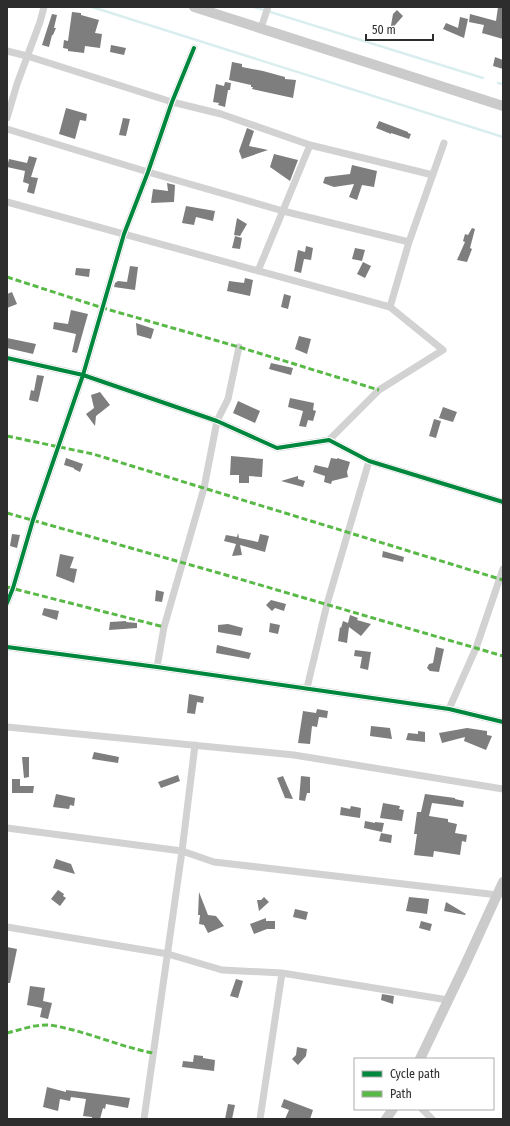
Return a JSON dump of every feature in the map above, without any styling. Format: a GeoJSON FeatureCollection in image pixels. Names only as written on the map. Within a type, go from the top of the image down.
{"type":"FeatureCollection","features":[{"type":"Feature","properties":{"kind":"street"},"geometry":{"type":"LineString","coordinates":[[7,118],[44,7]]}},
{"type":"Feature","properties":{"kind":"street"},"geometry":{"type":"LineString","coordinates":[[194,7],[503,106]]}},
{"type":"Feature","properties":{"kind":"street"},"geometry":{"type":"LineString","coordinates":[[261,28],[268,7]]}},
{"type":"Feature","properties":{"kind":"street"},"geometry":{"type":"LineString","coordinates":[[7,603],[33,520],[83,375],[124,234],[148,172],[172,102],[194,48]]}},
{"type":"Feature","properties":{"kind":"street"},"geometry":{"type":"LineString","coordinates":[[7,51],[172,102],[221,114],[310,145],[433,175]]}},
{"type":"Feature","properties":{"kind":"street"},"geometry":{"type":"LineString","coordinates":[[7,128],[148,172],[283,211],[409,242]]}},
{"type":"Feature","properties":{"kind":"street"},"geometry":{"type":"LineString","coordinates":[[390,307],[409,242],[444,143]]}},
{"type":"Feature","properties":{"kind":"street"},"geometry":{"type":"LineString","coordinates":[[258,271],[310,145]]}},
{"type":"Feature","properties":{"kind":"street"},"geometry":{"type":"LineString","coordinates":[[7,202],[390,307],[443,350],[380,390],[329,440],[277,448],[217,421],[83,375],[7,358]]}},
{"type":"Feature","properties":{"kind":"street"},"geometry":{"type":"LineString","coordinates":[[158,667],[164,627],[204,488],[217,421],[228,399],[239,347]]}},
{"type":"Feature","properties":{"kind":"street"},"geometry":{"type":"LineString","coordinates":[[329,440],[369,461],[503,502]]}},
{"type":"Feature","properties":{"kind":"street"},"geometry":{"type":"LineString","coordinates":[[307,688],[327,604],[369,461]]}},
{"type":"Feature","properties":{"kind":"street"},"geometry":{"type":"LineString","coordinates":[[449,710],[476,648],[503,569]]}},
{"type":"Feature","properties":{"kind":"street"},"geometry":{"type":"LineString","coordinates":[[7,647],[307,688],[449,710],[503,722]]}},
{"type":"Feature","properties":{"kind":"street"},"geometry":{"type":"LineString","coordinates":[[7,727],[294,755],[503,789]]}},
{"type":"Feature","properties":{"kind":"street"},"geometry":{"type":"LineString","coordinates":[[144,1119],[168,954],[195,745]]}},
{"type":"Feature","properties":{"kind":"street"},"geometry":{"type":"LineString","coordinates":[[7,828],[182,851],[214,862],[498,895]]}},
{"type":"Feature","properties":{"kind":"street"},"geometry":{"type":"LineString","coordinates":[[420,1058],[503,882]]}},
{"type":"Feature","properties":{"kind":"street"},"geometry":{"type":"LineString","coordinates":[[7,927],[168,954],[222,970],[282,973],[448,1000]]}},
{"type":"Feature","properties":{"kind":"street"},"geometry":{"type":"LineString","coordinates":[[260,1119],[282,973]]}},
{"type":"Feature","properties":{"kind":"street"},"geometry":{"type":"LineString","coordinates":[[386,1119],[392,1110]]}},
{"type":"Feature","properties":{"kind":"street"},"geometry":{"type":"LineString","coordinates":[[423,1110],[432,1119]]}},
{"type":"Feature","properties":{"kind":"building"},"geometry":{"type":"Polygon","coordinates":[[[498,7],[503,7],[503,39],[482,33],[484,25],[469,22],[470,14],[496,21],[498,7]]]}},
{"type":"Feature","properties":{"kind":"building"},"geometry":{"type":"Polygon","coordinates":[[[397,10],[403,16],[390,31],[393,14],[397,10]]]}},
{"type":"Feature","properties":{"kind":"building"},"geometry":{"type":"Polygon","coordinates":[[[72,12],[81,13],[81,15],[99,20],[95,33],[102,34],[100,48],[85,46],[84,53],[68,51],[68,49],[63,48],[64,40],[68,41],[72,12]]]}},
{"type":"Feature","properties":{"kind":"building"},"geometry":{"type":"Polygon","coordinates":[[[52,14],[57,15],[54,28],[56,28],[52,35],[49,47],[42,45],[52,14]]]}},
{"type":"Feature","properties":{"kind":"building"},"geometry":{"type":"Polygon","coordinates":[[[460,17],[468,19],[464,38],[443,29],[446,23],[458,28],[460,17]]]}},
{"type":"Feature","properties":{"kind":"building"},"geometry":{"type":"Polygon","coordinates":[[[111,45],[126,48],[124,55],[110,52],[111,45]]]}},
{"type":"Feature","properties":{"kind":"building"},"geometry":{"type":"Polygon","coordinates":[[[495,57],[503,60],[503,69],[493,66],[495,57]]]}},
{"type":"Feature","properties":{"kind":"building"},"geometry":{"type":"Polygon","coordinates":[[[232,62],[242,64],[242,67],[285,77],[285,79],[296,80],[293,98],[252,89],[253,87],[251,87],[251,85],[229,80],[232,62]]]}},
{"type":"Feature","properties":{"kind":"building"},"geometry":{"type":"Polygon","coordinates":[[[225,82],[231,83],[230,90],[228,90],[225,107],[218,105],[219,103],[213,102],[216,84],[224,86],[225,82]]]}},
{"type":"Feature","properties":{"kind":"building"},"geometry":{"type":"Polygon","coordinates":[[[66,108],[87,114],[86,121],[80,120],[75,139],[59,134],[66,108]]]}},
{"type":"Feature","properties":{"kind":"building"},"geometry":{"type":"Polygon","coordinates":[[[123,118],[130,119],[126,136],[119,135],[123,118]]]}},
{"type":"Feature","properties":{"kind":"building"},"geometry":{"type":"Polygon","coordinates":[[[379,121],[408,132],[411,134],[409,139],[376,128],[379,121]]]}},
{"type":"Feature","properties":{"kind":"building"},"geometry":{"type":"Polygon","coordinates":[[[247,128],[254,131],[249,146],[268,150],[242,159],[239,151],[247,128]]]}},
{"type":"Feature","properties":{"kind":"building"},"geometry":{"type":"Polygon","coordinates":[[[274,154],[298,160],[290,181],[270,167],[274,154]]]}},
{"type":"Feature","properties":{"kind":"building"},"geometry":{"type":"Polygon","coordinates":[[[29,156],[37,158],[31,177],[38,178],[34,194],[27,192],[29,184],[23,182],[25,171],[7,167],[9,159],[27,163],[29,156]]]}},
{"type":"Feature","properties":{"kind":"building"},"geometry":{"type":"Polygon","coordinates":[[[352,165],[377,171],[374,187],[362,185],[357,200],[349,197],[354,184],[334,187],[323,183],[325,177],[350,174],[352,165]]]}},
{"type":"Feature","properties":{"kind":"building"},"geometry":{"type":"Polygon","coordinates":[[[167,183],[175,185],[174,202],[151,203],[153,189],[168,191],[167,183]]]}},
{"type":"Feature","properties":{"kind":"building"},"geometry":{"type":"Polygon","coordinates":[[[186,206],[215,211],[213,221],[196,217],[194,225],[182,223],[186,206]]]}},
{"type":"Feature","properties":{"kind":"building"},"geometry":{"type":"Polygon","coordinates":[[[237,218],[247,224],[240,236],[234,235],[237,218]]]}},
{"type":"Feature","properties":{"kind":"building"},"geometry":{"type":"Polygon","coordinates":[[[472,228],[475,229],[470,248],[472,249],[467,262],[457,260],[465,242],[463,241],[465,234],[468,235],[472,228]]]}},
{"type":"Feature","properties":{"kind":"building"},"geometry":{"type":"Polygon","coordinates":[[[235,236],[242,238],[240,249],[232,248],[235,236]]]}},
{"type":"Feature","properties":{"kind":"building"},"geometry":{"type":"Polygon","coordinates":[[[306,246],[313,248],[311,260],[304,259],[301,273],[294,271],[298,250],[305,252],[306,246]]]}},
{"type":"Feature","properties":{"kind":"building"},"geometry":{"type":"Polygon","coordinates":[[[355,248],[365,250],[362,261],[352,259],[355,248]]]}},
{"type":"Feature","properties":{"kind":"building"},"geometry":{"type":"Polygon","coordinates":[[[363,262],[371,266],[365,278],[357,274],[363,262]]]}},
{"type":"Feature","properties":{"kind":"building"},"geometry":{"type":"Polygon","coordinates":[[[130,266],[138,267],[135,290],[114,287],[115,283],[118,281],[127,282],[130,266]]]}},
{"type":"Feature","properties":{"kind":"building"},"geometry":{"type":"Polygon","coordinates":[[[76,268],[90,269],[89,277],[75,275],[76,268]]]}},
{"type":"Feature","properties":{"kind":"building"},"geometry":{"type":"Polygon","coordinates":[[[245,278],[253,280],[250,296],[227,291],[229,281],[244,283],[245,278]]]}},
{"type":"Feature","properties":{"kind":"building"},"geometry":{"type":"Polygon","coordinates":[[[12,292],[17,304],[7,308],[7,294],[12,292]]]}},
{"type":"Feature","properties":{"kind":"building"},"geometry":{"type":"Polygon","coordinates":[[[284,294],[291,296],[288,309],[281,307],[284,294]]]}},
{"type":"Feature","properties":{"kind":"building"},"geometry":{"type":"Polygon","coordinates":[[[71,310],[88,314],[77,353],[72,352],[76,334],[53,329],[54,322],[68,324],[71,310]]]}},
{"type":"Feature","properties":{"kind":"building"},"geometry":{"type":"Polygon","coordinates":[[[136,323],[154,329],[151,339],[137,335],[136,323]]]}},
{"type":"Feature","properties":{"kind":"building"},"geometry":{"type":"Polygon","coordinates":[[[299,336],[311,339],[307,354],[295,349],[299,336]]]}},
{"type":"Feature","properties":{"kind":"building"},"geometry":{"type":"Polygon","coordinates":[[[7,338],[36,344],[33,354],[7,348],[7,338]]]}},
{"type":"Feature","properties":{"kind":"building"},"geometry":{"type":"Polygon","coordinates":[[[271,363],[293,368],[291,375],[269,369],[271,363]]]}},
{"type":"Feature","properties":{"kind":"building"},"geometry":{"type":"Polygon","coordinates":[[[37,375],[44,376],[38,402],[29,400],[31,390],[34,391],[37,375]]]}},
{"type":"Feature","properties":{"kind":"building"},"geometry":{"type":"Polygon","coordinates":[[[100,392],[110,405],[96,416],[95,426],[86,414],[94,408],[91,395],[100,392]]]}},
{"type":"Feature","properties":{"kind":"building"},"geometry":{"type":"Polygon","coordinates":[[[290,398],[314,403],[313,410],[316,411],[313,421],[308,420],[306,427],[299,426],[303,411],[288,407],[290,398]]]}},
{"type":"Feature","properties":{"kind":"building"},"geometry":{"type":"Polygon","coordinates":[[[238,401],[260,411],[255,423],[233,413],[238,401]]]}},
{"type":"Feature","properties":{"kind":"building"},"geometry":{"type":"Polygon","coordinates":[[[443,407],[457,412],[453,422],[439,418],[443,407]]]}},
{"type":"Feature","properties":{"kind":"building"},"geometry":{"type":"Polygon","coordinates":[[[434,419],[441,421],[436,438],[429,436],[434,419]]]}},
{"type":"Feature","properties":{"kind":"building"},"geometry":{"type":"Polygon","coordinates":[[[231,456],[263,459],[262,477],[249,476],[249,483],[239,483],[239,475],[230,475],[231,456]]]}},
{"type":"Feature","properties":{"kind":"building"},"geometry":{"type":"Polygon","coordinates":[[[66,458],[83,464],[80,472],[74,468],[64,465],[66,458]]]}},
{"type":"Feature","properties":{"kind":"building"},"geometry":{"type":"Polygon","coordinates":[[[331,458],[337,458],[350,462],[347,472],[348,477],[332,481],[331,484],[324,482],[325,476],[313,472],[315,465],[328,468],[331,458]]]}},
{"type":"Feature","properties":{"kind":"building"},"geometry":{"type":"Polygon","coordinates":[[[298,476],[298,479],[305,481],[303,487],[281,481],[298,476]]]}},
{"type":"Feature","properties":{"kind":"building"},"geometry":{"type":"Polygon","coordinates":[[[238,533],[239,538],[258,542],[260,534],[269,536],[265,552],[240,545],[242,555],[232,556],[236,544],[224,541],[226,535],[237,537],[238,533]]]}},
{"type":"Feature","properties":{"kind":"building"},"geometry":{"type":"Polygon","coordinates":[[[12,534],[20,535],[17,548],[10,546],[12,534]]]}},
{"type":"Feature","properties":{"kind":"building"},"geometry":{"type":"Polygon","coordinates":[[[383,551],[404,557],[403,562],[382,557],[383,551]]]}},
{"type":"Feature","properties":{"kind":"building"},"geometry":{"type":"Polygon","coordinates":[[[60,554],[74,557],[70,568],[77,569],[74,583],[56,576],[60,554]]]}},
{"type":"Feature","properties":{"kind":"building"},"geometry":{"type":"Polygon","coordinates":[[[156,590],[164,592],[162,602],[155,601],[156,590]]]}},
{"type":"Feature","properties":{"kind":"building"},"geometry":{"type":"Polygon","coordinates":[[[271,600],[286,604],[284,611],[275,608],[272,611],[266,605],[271,600]]]}},
{"type":"Feature","properties":{"kind":"building"},"geometry":{"type":"Polygon","coordinates":[[[44,608],[59,611],[57,620],[42,615],[44,608]]]}},
{"type":"Feature","properties":{"kind":"building"},"geometry":{"type":"Polygon","coordinates":[[[350,615],[358,618],[357,620],[371,624],[361,636],[349,627],[347,643],[338,641],[340,627],[341,628],[343,621],[348,623],[350,615]]]}},
{"type":"Feature","properties":{"kind":"building"},"geometry":{"type":"Polygon","coordinates":[[[126,621],[137,623],[137,628],[109,630],[110,622],[126,621]]]}},
{"type":"Feature","properties":{"kind":"building"},"geometry":{"type":"Polygon","coordinates":[[[270,623],[280,625],[278,634],[269,632],[270,623]]]}},
{"type":"Feature","properties":{"kind":"building"},"geometry":{"type":"Polygon","coordinates":[[[228,624],[243,628],[241,636],[218,632],[218,625],[228,624]]]}},
{"type":"Feature","properties":{"kind":"building"},"geometry":{"type":"Polygon","coordinates":[[[217,645],[251,653],[249,659],[216,653],[217,645]]]}},
{"type":"Feature","properties":{"kind":"building"},"geometry":{"type":"Polygon","coordinates":[[[436,647],[444,649],[439,672],[430,671],[427,668],[429,664],[433,663],[436,647]]]}},
{"type":"Feature","properties":{"kind":"building"},"geometry":{"type":"Polygon","coordinates":[[[355,650],[371,652],[368,670],[360,668],[362,657],[354,656],[355,650]]]}},
{"type":"Feature","properties":{"kind":"building"},"geometry":{"type":"Polygon","coordinates":[[[189,694],[204,697],[203,703],[197,702],[195,714],[187,713],[189,694]]]}},
{"type":"Feature","properties":{"kind":"building"},"geometry":{"type":"Polygon","coordinates":[[[317,709],[328,711],[327,718],[319,717],[317,727],[312,726],[310,744],[298,743],[303,711],[316,713],[317,709]]]}},
{"type":"Feature","properties":{"kind":"building"},"geometry":{"type":"Polygon","coordinates":[[[371,726],[390,728],[392,739],[370,736],[371,726]]]}},
{"type":"Feature","properties":{"kind":"building"},"geometry":{"type":"Polygon","coordinates":[[[467,728],[487,731],[487,735],[492,736],[486,750],[464,741],[465,737],[442,743],[439,733],[467,728]]]}},
{"type":"Feature","properties":{"kind":"building"},"geometry":{"type":"Polygon","coordinates":[[[418,731],[425,732],[425,742],[406,740],[408,733],[418,734],[418,731]]]}},
{"type":"Feature","properties":{"kind":"building"},"geometry":{"type":"Polygon","coordinates":[[[94,752],[119,757],[118,763],[92,759],[94,752]]]}},
{"type":"Feature","properties":{"kind":"building"},"geometry":{"type":"Polygon","coordinates":[[[22,757],[29,757],[29,777],[24,778],[22,757]]]}},
{"type":"Feature","properties":{"kind":"building"},"geometry":{"type":"Polygon","coordinates":[[[178,775],[180,781],[161,788],[158,782],[178,775]]]}},
{"type":"Feature","properties":{"kind":"building"},"geometry":{"type":"Polygon","coordinates":[[[283,776],[293,799],[285,798],[277,778],[283,776]]]}},
{"type":"Feature","properties":{"kind":"building"},"geometry":{"type":"Polygon","coordinates":[[[301,776],[310,777],[310,793],[307,793],[305,801],[299,800],[301,776]]]}},
{"type":"Feature","properties":{"kind":"building"},"geometry":{"type":"Polygon","coordinates":[[[12,779],[20,779],[20,786],[34,786],[33,793],[12,793],[12,779]]]}},
{"type":"Feature","properties":{"kind":"building"},"geometry":{"type":"Polygon","coordinates":[[[56,794],[75,798],[74,806],[70,805],[69,809],[53,807],[56,794]]]}},
{"type":"Feature","properties":{"kind":"building"},"geometry":{"type":"Polygon","coordinates":[[[425,794],[455,798],[464,801],[463,807],[432,803],[429,816],[448,819],[448,822],[457,824],[455,833],[467,835],[466,842],[462,841],[460,855],[434,851],[433,857],[414,855],[417,834],[414,834],[417,812],[421,812],[425,794]]]}},
{"type":"Feature","properties":{"kind":"building"},"geometry":{"type":"Polygon","coordinates":[[[383,803],[400,806],[399,809],[404,810],[402,821],[380,818],[383,803]]]}},
{"type":"Feature","properties":{"kind":"building"},"geometry":{"type":"Polygon","coordinates":[[[351,806],[361,808],[360,818],[340,815],[341,807],[350,809],[351,806]]]}},
{"type":"Feature","properties":{"kind":"building"},"geometry":{"type":"Polygon","coordinates":[[[365,821],[384,823],[382,832],[364,828],[365,821]]]}},
{"type":"Feature","properties":{"kind":"building"},"geometry":{"type":"Polygon","coordinates":[[[381,833],[392,835],[391,843],[379,841],[381,833]]]}},
{"type":"Feature","properties":{"kind":"building"},"geometry":{"type":"Polygon","coordinates":[[[56,859],[71,864],[75,874],[53,868],[56,859]]]}},
{"type":"Feature","properties":{"kind":"building"},"geometry":{"type":"Polygon","coordinates":[[[58,890],[64,894],[63,896],[66,898],[60,906],[51,899],[58,890]]]}},
{"type":"Feature","properties":{"kind":"building"},"geometry":{"type":"Polygon","coordinates":[[[199,892],[208,915],[216,916],[224,926],[208,933],[204,925],[199,924],[199,892]]]}},
{"type":"Feature","properties":{"kind":"building"},"geometry":{"type":"Polygon","coordinates":[[[264,897],[269,902],[259,911],[257,900],[261,900],[264,897]]]}},
{"type":"Feature","properties":{"kind":"building"},"geometry":{"type":"Polygon","coordinates":[[[409,897],[429,899],[427,914],[406,911],[409,897]]]}},
{"type":"Feature","properties":{"kind":"building"},"geometry":{"type":"Polygon","coordinates":[[[446,902],[466,914],[444,911],[446,902]]]}},
{"type":"Feature","properties":{"kind":"building"},"geometry":{"type":"Polygon","coordinates":[[[295,909],[308,912],[306,920],[293,917],[295,909]]]}},
{"type":"Feature","properties":{"kind":"building"},"geometry":{"type":"Polygon","coordinates":[[[266,918],[266,921],[275,921],[275,929],[267,929],[254,934],[250,924],[266,918]]]}},
{"type":"Feature","properties":{"kind":"building"},"geometry":{"type":"Polygon","coordinates":[[[421,921],[432,924],[430,931],[419,928],[421,921]]]}},
{"type":"Feature","properties":{"kind":"building"},"geometry":{"type":"Polygon","coordinates":[[[7,947],[17,949],[10,983],[7,983],[7,947]]]}},
{"type":"Feature","properties":{"kind":"building"},"geometry":{"type":"Polygon","coordinates":[[[236,979],[243,981],[238,998],[230,996],[236,979]]]}},
{"type":"Feature","properties":{"kind":"building"},"geometry":{"type":"Polygon","coordinates":[[[30,986],[45,988],[43,1001],[52,1003],[48,1019],[40,1017],[42,1008],[27,1005],[30,986]]]}},
{"type":"Feature","properties":{"kind":"building"},"geometry":{"type":"Polygon","coordinates":[[[382,994],[394,996],[393,1004],[381,1000],[382,994]]]}},
{"type":"Feature","properties":{"kind":"building"},"geometry":{"type":"Polygon","coordinates":[[[297,1047],[307,1049],[306,1056],[298,1065],[292,1059],[296,1055],[297,1047]]]}},
{"type":"Feature","properties":{"kind":"building"},"geometry":{"type":"Polygon","coordinates":[[[194,1055],[215,1060],[214,1071],[182,1067],[183,1061],[193,1062],[194,1055]]]}},
{"type":"Feature","properties":{"kind":"building"},"geometry":{"type":"Polygon","coordinates":[[[47,1087],[66,1092],[66,1090],[130,1098],[128,1108],[106,1104],[105,1109],[103,1108],[100,1119],[92,1119],[92,1117],[83,1116],[86,1099],[71,1097],[70,1101],[60,1099],[58,1111],[43,1107],[47,1087]]]}},
{"type":"Feature","properties":{"kind":"building"},"geometry":{"type":"Polygon","coordinates":[[[284,1099],[313,1110],[310,1119],[285,1119],[289,1110],[281,1107],[284,1099]]]}},
{"type":"Feature","properties":{"kind":"building"},"geometry":{"type":"Polygon","coordinates":[[[228,1104],[235,1105],[232,1119],[225,1119],[228,1104]]]}},
{"type":"Feature","properties":{"kind":"waterway"},"geometry":{"type":"LineString","coordinates":[[92,7],[503,137]]}},
{"type":"Feature","properties":{"kind":"waterway"},"geometry":{"type":"LineString","coordinates":[[254,7],[483,78]]}},
{"type":"Feature","properties":{"kind":"waterway"},"geometry":{"type":"LineString","coordinates":[[498,83],[503,84]]}},
{"type":"Feature","properties":{"kind":"marked path"},"geometry":{"type":"LineString","coordinates":[[7,277],[103,308],[239,347],[379,390]]}},
{"type":"Feature","properties":{"kind":"marked path"},"geometry":{"type":"LineString","coordinates":[[7,436],[93,454],[503,580]]}},
{"type":"Feature","properties":{"kind":"marked path"},"geometry":{"type":"LineString","coordinates":[[7,513],[503,656]]}},
{"type":"Feature","properties":{"kind":"marked path"},"geometry":{"type":"LineString","coordinates":[[7,587],[164,627]]}},
{"type":"Feature","properties":{"kind":"marked path"},"geometry":{"type":"LineString","coordinates":[[7,1033],[46,1025],[73,1030],[153,1053]]}},
{"type":"Feature","properties":{"kind":"cycle path"},"geometry":{"type":"LineString","coordinates":[[7,603],[13,588],[33,520],[83,375],[124,234],[148,172],[172,102],[194,48]]}},
{"type":"Feature","properties":{"kind":"cycle path"},"geometry":{"type":"LineString","coordinates":[[7,358],[83,375],[217,421],[277,448],[329,440],[369,461],[503,502]]}},
{"type":"Feature","properties":{"kind":"cycle path"},"geometry":{"type":"LineString","coordinates":[[7,647],[449,709],[503,722]]}}]}
